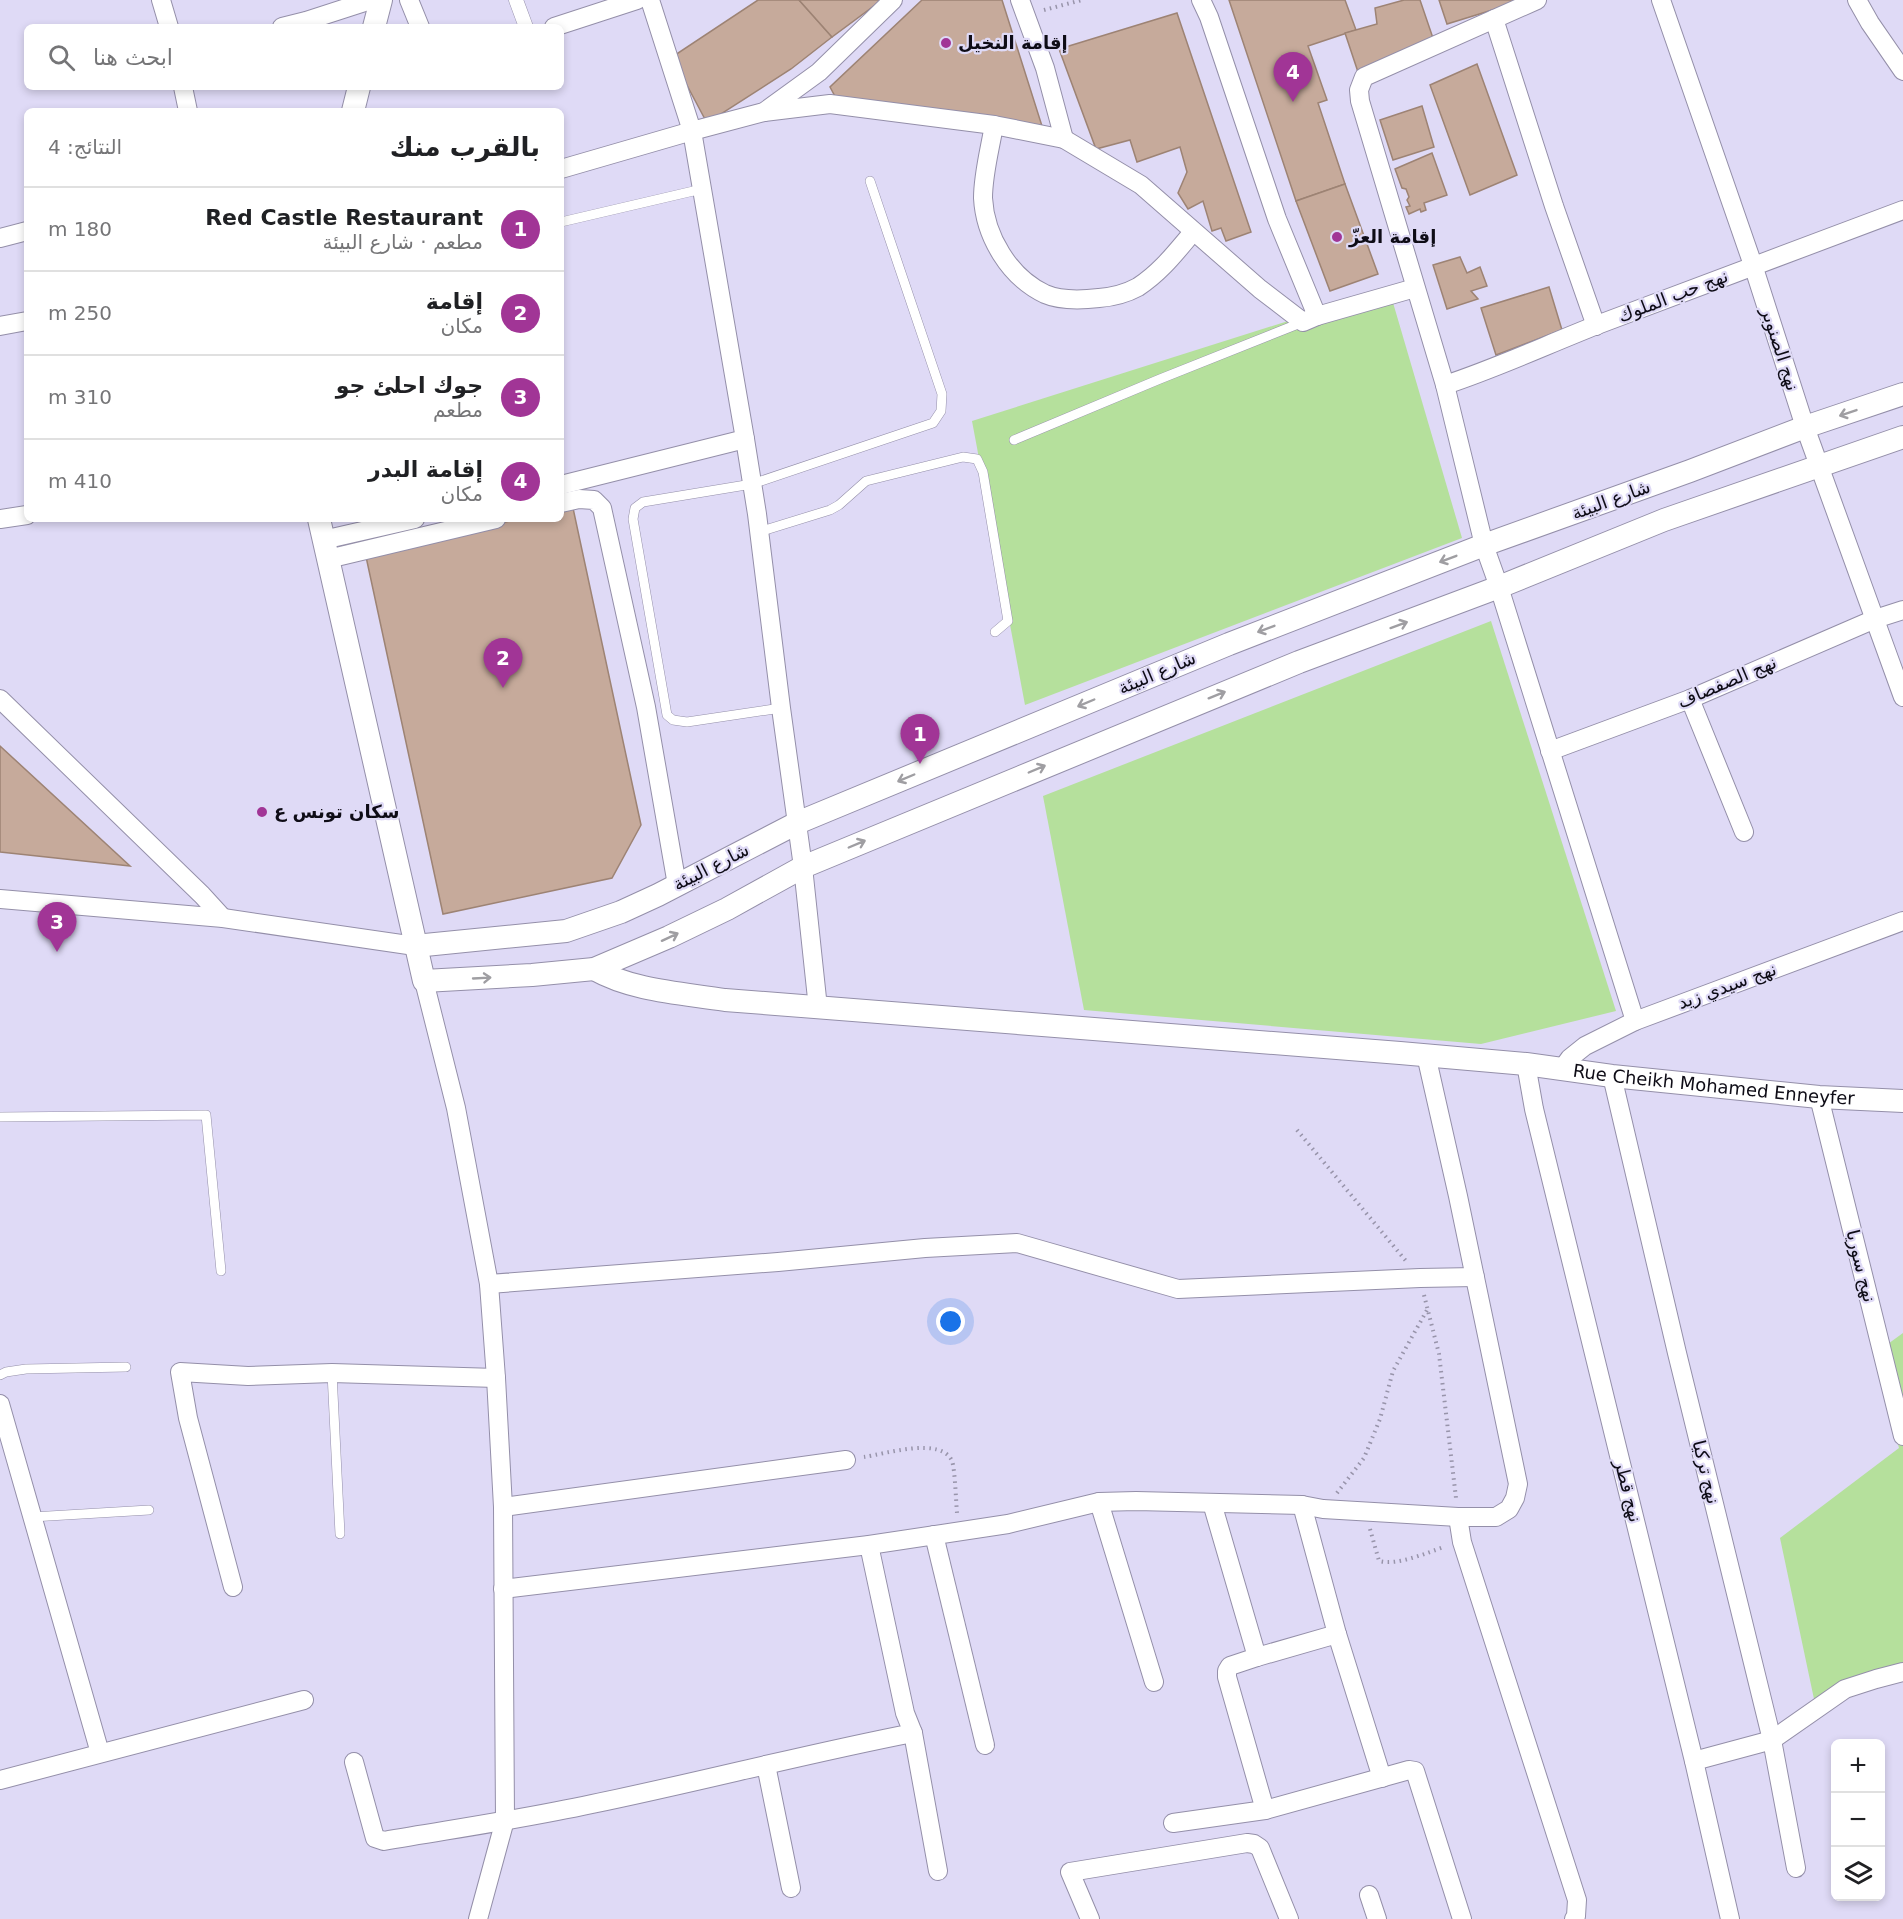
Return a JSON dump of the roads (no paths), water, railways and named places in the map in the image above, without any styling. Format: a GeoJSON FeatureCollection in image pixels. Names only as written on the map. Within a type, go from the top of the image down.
{"type":"FeatureCollection","features":[{"type":"Feature","properties":{"kind":"street"},"geometry":{"type":"LineString","coordinates":[[161,0],[168,24]]}},
{"type":"Feature","properties":{"kind":"street"},"geometry":{"type":"LineString","coordinates":[[294,24],[371,0]]}},
{"type":"Feature","properties":{"kind":"street"},"geometry":{"type":"LineString","coordinates":[[375,24],[381,0]]}},
{"type":"Feature","properties":{"kind":"street"},"geometry":{"type":"LineString","coordinates":[[409,0],[419,24]]}},
{"type":"Feature","properties":{"kind":"street"},"geometry":{"type":"LineString","coordinates":[[516,0],[525,24]]}},
{"type":"Feature","properties":{"kind":"street"},"geometry":{"type":"LineString","coordinates":[[563,24],[637,0]]}},
{"type":"Feature","properties":{"kind":"street"},"geometry":{"type":"LineString","coordinates":[[650,0],[692,131],[745,439],[803,867],[818,1008]]}},
{"type":"Feature","properties":{"kind":"street"},"geometry":{"type":"LineString","coordinates":[[764,112],[819,72],[893,0]]}},
{"type":"Feature","properties":{"kind":"street"},"geometry":{"type":"LineString","coordinates":[[1201,0],[1209,17],[1310,319]]}},
{"type":"Feature","properties":{"kind":"street"},"geometry":{"type":"LineString","coordinates":[[1537,0],[1364,77],[1359,90],[1360,101],[1445,385],[1484,545],[1635,1021]]}},
{"type":"Feature","properties":{"kind":"street","name":"نهج الصنوبر"},"geometry":{"type":"LineString","coordinates":[[1661,0],[1753,265],[1805,427],[1903,697]]}},
{"type":"Feature","properties":{"kind":"street"},"geometry":{"type":"LineString","coordinates":[[1857,0],[1903,71]]}},
{"type":"Feature","properties":{"kind":"street"},"geometry":{"type":"LineString","coordinates":[[1023,7],[1045,68],[1064,139]]}},
{"type":"Feature","properties":{"kind":"street"},"geometry":{"type":"LineString","coordinates":[[1494,19],[1554,206],[1596,326]]}},
{"type":"Feature","properties":{"kind":"street"},"geometry":{"type":"LineString","coordinates":[[184,90],[187,108]]}},
{"type":"Feature","properties":{"kind":"street"},"geometry":{"type":"LineString","coordinates":[[564,169],[764,112],[830,104],[994,125],[1064,139],[1141,185],[1260,289],[1310,319],[1415,288]]}},
{"type":"Feature","properties":{"kind":"street"},"geometry":{"type":"LineString","coordinates":[[994,125],[983,198],[988,224],[997,249],[1020,277],[1046,294],[1079,301],[1110,297],[1137,288],[1167,264],[1193,232]]}},
{"type":"Feature","properties":{"kind":"street","name":"نهج حب الملوك"},"geometry":{"type":"LineString","coordinates":[[1445,385],[1490,370],[1753,265],[1903,210]]}},
{"type":"Feature","properties":{"kind":"street"},"geometry":{"type":"LineString","coordinates":[[0,238],[24,232]]}},
{"type":"Feature","properties":{"kind":"street"},"geometry":{"type":"LineString","coordinates":[[0,326],[24,322]]}},
{"type":"Feature","properties":{"kind":"street","name":"شارع البيئة"},"geometry":{"type":"LineString","coordinates":[[415,946],[566,931],[621,912],[797,823],[1228,644],[1484,545],[1805,427],[1903,394]]}},
{"type":"Feature","properties":{"kind":"street","name":"شارع البيئة"},"geometry":{"type":"LineString","coordinates":[[424,981],[594,969],[727,909],[803,867],[1299,662],[1499,587],[1664,520],[1903,437]]}},
{"type":"Feature","properties":{"kind":"street"},"geometry":{"type":"LineString","coordinates":[[564,484],[745,439]]}},
{"type":"Feature","properties":{"kind":"street"},"geometry":{"type":"LineString","coordinates":[[564,502],[579,499],[594,500],[602,508],[646,707],[677,885]]}},
{"type":"Feature","properties":{"kind":"street"},"geometry":{"type":"LineString","coordinates":[[0,519],[24,515]]}},
{"type":"Feature","properties":{"kind":"street"},"geometry":{"type":"LineString","coordinates":[[323,539],[401,522]]}},
{"type":"Feature","properties":{"kind":"street"},"geometry":{"type":"LineString","coordinates":[[323,539],[470,522]]}},
{"type":"Feature","properties":{"kind":"street"},"geometry":{"type":"LineString","coordinates":[[323,539],[415,946],[456,1108],[489,1284],[503,1507],[505,1820],[478,1919]]}},
{"type":"Feature","properties":{"kind":"street","name":"نهج الصفصاف"},"geometry":{"type":"LineString","coordinates":[[1550,751],[1690,699],[1875,619],[1903,610]]}},
{"type":"Feature","properties":{"kind":"street"},"geometry":{"type":"LineString","coordinates":[[0,699],[223,918]]}},
{"type":"Feature","properties":{"kind":"street"},"geometry":{"type":"LineString","coordinates":[[1690,699],[1744,832]]}},
{"type":"Feature","properties":{"kind":"street"},"geometry":{"type":"LineString","coordinates":[[0,899],[223,918],[415,946]]}},
{"type":"Feature","properties":{"kind":"street","name":"نهج سيدي زيد"},"geometry":{"type":"LineString","coordinates":[[1562,1069],[1570,1058],[1585,1046],[1635,1021],[1903,921]]}},
{"type":"Feature","properties":{"kind":"street","name":"Rue Cheikh Mohamed Enneyfer"},"geometry":{"type":"LineString","coordinates":[[594,969],[626,983],[725,1000],[1426,1055],[1526,1064],[1612,1077],[1819,1097],[1903,1101]]}},
{"type":"Feature","properties":{"kind":"street"},"geometry":{"type":"LineString","coordinates":[[503,1589],[869,1545],[1008,1524],[1099,1502],[1302,1505],[1323,1509],[1496,1517],[1509,1509],[1515,1498],[1518,1484],[1426,1055]]}},
{"type":"Feature","properties":{"kind":"street","name":"نهج قطر"},"geometry":{"type":"LineString","coordinates":[[1526,1064],[1536,1120],[1694,1761],[1730,1919]]}},
{"type":"Feature","properties":{"kind":"street","name":"نهج تركيا"},"geometry":{"type":"LineString","coordinates":[[1612,1077],[1772,1740],[1796,1868]]}},
{"type":"Feature","properties":{"kind":"street","name":"نهج سوريا"},"geometry":{"type":"LineString","coordinates":[[1819,1097],[1903,1436]]}},
{"type":"Feature","properties":{"kind":"street"},"geometry":{"type":"LineString","coordinates":[[489,1284],[778,1262],[925,1248],[1017,1243],[1178,1289],[1475,1277]]}},
{"type":"Feature","properties":{"kind":"street"},"geometry":{"type":"LineString","coordinates":[[233,1587],[188,1418],[180,1372],[248,1376],[333,1373],[496,1378]]}},
{"type":"Feature","properties":{"kind":"street"},"geometry":{"type":"LineString","coordinates":[[0,1404],[100,1754]]}},
{"type":"Feature","properties":{"kind":"street"},"geometry":{"type":"LineString","coordinates":[[503,1507],[846,1460]]}},
{"type":"Feature","properties":{"kind":"street"},"geometry":{"type":"LineString","coordinates":[[1099,1502],[1154,1682]]}},
{"type":"Feature","properties":{"kind":"street"},"geometry":{"type":"LineString","coordinates":[[1212,1503],[1257,1657]]}},
{"type":"Feature","properties":{"kind":"street"},"geometry":{"type":"LineString","coordinates":[[1302,1505],[1337,1634],[1382,1778]]}},
{"type":"Feature","properties":{"kind":"street"},"geometry":{"type":"LineString","coordinates":[[1458,1517],[1462,1542],[1577,1900],[1574,1919]]}},
{"type":"Feature","properties":{"kind":"street"},"geometry":{"type":"LineString","coordinates":[[934,1535],[985,1745]]}},
{"type":"Feature","properties":{"kind":"street"},"geometry":{"type":"LineString","coordinates":[[869,1545],[905,1713],[913,1733],[938,1871]]}},
{"type":"Feature","properties":{"kind":"street"},"geometry":{"type":"LineString","coordinates":[[1265,1810],[1227,1671],[1230,1666],[1337,1634]]}},
{"type":"Feature","properties":{"kind":"street"},"geometry":{"type":"LineString","coordinates":[[1694,1761],[1772,1740],[1845,1689],[1903,1672]]}},
{"type":"Feature","properties":{"kind":"street"},"geometry":{"type":"LineString","coordinates":[[0,1780],[304,1700]]}},
{"type":"Feature","properties":{"kind":"street"},"geometry":{"type":"LineString","coordinates":[[354,1762],[375,1838],[384,1841],[589,1805],[766,1766],[830,1749],[913,1733]]}},
{"type":"Feature","properties":{"kind":"street"},"geometry":{"type":"LineString","coordinates":[[766,1766],[791,1888]]}},
{"type":"Feature","properties":{"kind":"street"},"geometry":{"type":"LineString","coordinates":[[1173,1823],[1265,1810],[1413,1770],[1417,1773],[1462,1919]]}},
{"type":"Feature","properties":{"kind":"street"},"geometry":{"type":"LineString","coordinates":[[1090,1919],[1070,1872],[1247,1843],[1260,1848],[1289,1919]]}},
{"type":"Feature","properties":{"kind":"street"},"geometry":{"type":"LineString","coordinates":[[1369,1895],[1377,1919]]}},
{"type":"Feature","properties":{"kind":"lane"},"geometry":{"type":"LineString","coordinates":[[780,708],[687,722],[673,720],[667,715],[633,519],[635,508],[643,502],[752,484],[933,423],[941,411],[942,394],[870,181]]}},
{"type":"Feature","properties":{"kind":"lane"},"geometry":{"type":"LineString","coordinates":[[564,221],[702,189]]}},
{"type":"Feature","properties":{"kind":"lane"},"geometry":{"type":"LineString","coordinates":[[1014,440],[1310,319]]}},
{"type":"Feature","properties":{"kind":"lane"},"geometry":{"type":"LineString","coordinates":[[759,532],[830,510],[866,481],[963,457],[977,459],[983,472],[1008,621],[995,632]]}},
{"type":"Feature","properties":{"kind":"lane"},"geometry":{"type":"LineString","coordinates":[[0,1117],[206,1115],[220,1272]]}},
{"type":"Feature","properties":{"kind":"lane"},"geometry":{"type":"LineString","coordinates":[[0,1376],[6,1372],[26,1369],[126,1367]]}},
{"type":"Feature","properties":{"kind":"lane"},"geometry":{"type":"LineString","coordinates":[[333,1373],[340,1534]]}},
{"type":"Feature","properties":{"kind":"lane"},"geometry":{"type":"LineString","coordinates":[[32,1517],[149,1510]]}},
{"type":"Feature","properties":{"kind":"place","name":"إقامة النخيل"},"geometry":{"type":"Point","coordinates":[946,43]}},
{"type":"Feature","properties":{"kind":"place","name":"إقامة البدر"},"geometry":{"type":"Point","coordinates":[1293,102]}},
{"type":"Feature","properties":{"kind":"place","name":"إقامة العزّ"},"geometry":{"type":"Point","coordinates":[1337,237]}},
{"type":"Feature","properties":{"kind":"place","name":"إقامة"},"geometry":{"type":"Point","coordinates":[503,688]}},
{"type":"Feature","properties":{"kind":"place","name":"Red Castle Restaurant"},"geometry":{"type":"Point","coordinates":[920,764]}},
{"type":"Feature","properties":{"kind":"place","name":"سكان تونس ع"},"geometry":{"type":"Point","coordinates":[262,812]}},
{"type":"Feature","properties":{"kind":"place","name":"جوك احلئ جو"},"geometry":{"type":"Point","coordinates":[57,952]}}]}
